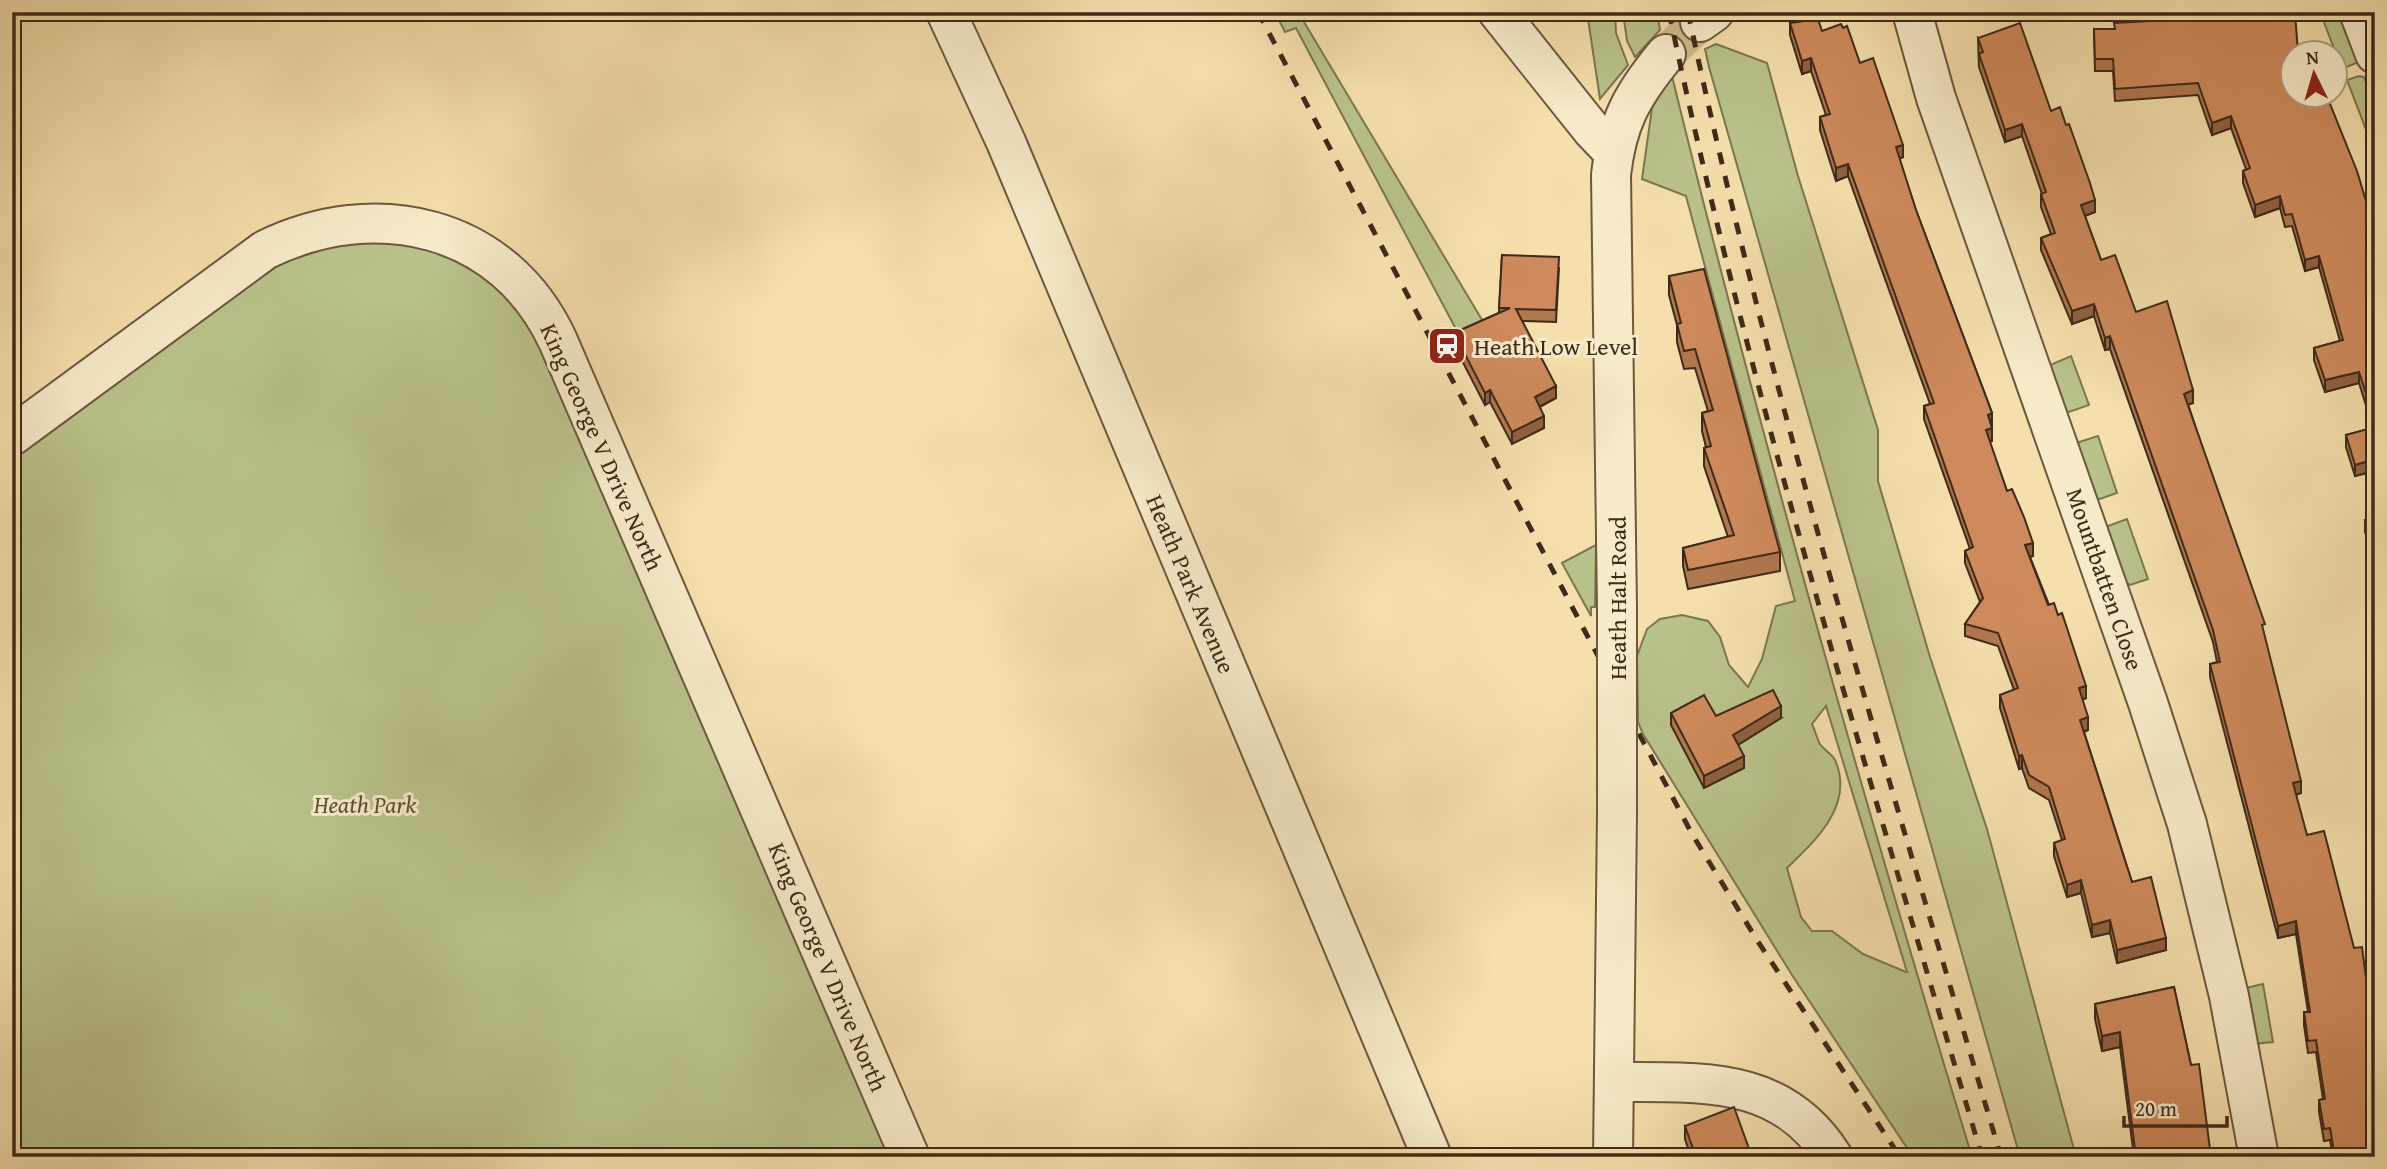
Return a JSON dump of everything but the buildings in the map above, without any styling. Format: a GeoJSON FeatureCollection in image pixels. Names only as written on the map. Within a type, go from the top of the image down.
{"type":"FeatureCollection","features":[{"type":"Feature","properties":{"kind":"street","name":"Heath Park Avenue"},"geometry":{"type":"LineString","coordinates":[[946,12],[1001,130],[1432,1157]]}},
{"type":"Feature","properties":{"kind":"street"},"geometry":{"type":"LineString","coordinates":[[1498,12],[1592,130],[1613,152]]}},
{"type":"Feature","properties":{"kind":"street","name":"Mountbatten Close"},"geometry":{"type":"LineString","coordinates":[[1912,12],[1936,98],[2148,703],[2187,824],[2228,996],[2259,1157]]}},
{"type":"Feature","properties":{"kind":"street"},"geometry":{"type":"LineString","coordinates":[[2359,12],[2375,54]]}},
{"type":"Feature","properties":{"kind":"street","name":"Heath Halt Road"},"geometry":{"type":"LineString","coordinates":[[1613,1157],[1617,609],[1611,196],[1613,152],[1619,126],[1630,102],[1666,54]]}},
{"type":"Feature","properties":{"kind":"street","name":"King George V Drive North"},"geometry":{"type":"LineString","coordinates":[[12,436],[265,250],[291,237],[360,222],[414,225],[468,245],[503,269],[540,310],[558,341],[910,1157]]}},
{"type":"Feature","properties":{"kind":"street"},"geometry":{"type":"LineString","coordinates":[[1614,1082],[1702,1083],[1754,1091],[1802,1119],[1833,1157]]}},
{"type":"Feature","properties":{"kind":"green space"},"geometry":{"type":"Polygon","coordinates":[[[1275,12],[1298,12],[1497,345],[1458,333],[1296,28],[1285,32],[1275,12]]]}},
{"type":"Feature","properties":{"kind":"green space"},"geometry":{"type":"Polygon","coordinates":[[[1587,12],[1615,12],[1616,33],[1628,65],[1600,99],[1587,12]]]}},
{"type":"Feature","properties":{"kind":"green space"},"geometry":{"type":"Polygon","coordinates":[[[1623,12],[1657,12],[1660,30],[1635,57],[1627,41],[1623,12]]]}},
{"type":"Feature","properties":{"kind":"green space"},"geometry":{"type":"Polygon","coordinates":[[[2320,12],[2338,12],[2357,60],[2356,63],[2348,66],[2348,38],[2330,38],[2320,12]]]}},
{"type":"Feature","properties":{"kind":"green space"},"geometry":{"type":"Polygon","coordinates":[[[1716,44],[1767,63],[1798,176],[1878,430],[1878,481],[1930,657],[1987,829],[2076,1157],[2020,1157],[1709,67],[1705,49],[1716,44]]]}},
{"type":"Feature","properties":{"kind":"green space"},"geometry":{"type":"Polygon","coordinates":[[[1671,72],[1740,345],[1814,617],[1972,1157],[1913,1157],[1792,975],[1638,722],[1637,656],[1647,629],[1660,619],[1682,615],[1708,621],[1720,637],[1729,665],[1748,687],[1762,659],[1776,606],[1795,601],[1686,196],[1642,179],[1652,108],[1671,72]],[[1826,706],[1812,724],[1820,744],[1835,760],[1840,776],[1840,792],[1836,807],[1820,834],[1787,868],[1801,917],[1812,931],[1832,931],[1863,954],[1907,972],[1826,706]]]}},
{"type":"Feature","properties":{"kind":"green space"},"geometry":{"type":"Polygon","coordinates":[[[2364,77],[2375,105],[2375,138],[2370,140],[2348,80],[2364,77]]]}},
{"type":"Feature","properties":{"kind":"green space","name":"Heath Park"},"geometry":{"type":"Polygon","coordinates":[[[432,241],[517,296],[900,1157],[12,1157],[12,449],[307,242],[432,241]]]}},
{"type":"Feature","properties":{"kind":"green space"},"geometry":{"type":"Polygon","coordinates":[[[2071,356],[2089,405],[2069,412],[2064,411],[2048,366],[2071,356]]]}},
{"type":"Feature","properties":{"kind":"green space"},"geometry":{"type":"Polygon","coordinates":[[[2098,436],[2117,493],[2100,499],[2094,498],[2077,449],[2079,442],[2098,436]]]}},
{"type":"Feature","properties":{"kind":"green space"},"geometry":{"type":"Polygon","coordinates":[[[2127,519],[2148,579],[2130,585],[2124,581],[2107,531],[2108,526],[2127,519]]]}},
{"type":"Feature","properties":{"kind":"green space"},"geometry":{"type":"Polygon","coordinates":[[[1596,545],[1595,607],[1591,607],[1591,616],[1562,563],[1596,545]]]}},
{"type":"Feature","properties":{"kind":"green space"},"geometry":{"type":"Polygon","coordinates":[[[2263,984],[2273,1042],[2253,1044],[2246,988],[2263,984]]]}},
{"type":"Feature","properties":{"kind":"tunnel"},"geometry":{"type":"LineString","coordinates":[[1666,54],[1700,22]]}},
{"type":"Feature","properties":{"kind":"railway"},"geometry":{"type":"LineString","coordinates":[[1258,12],[1692,834],[1757,940],[1900,1157]]}},
{"type":"Feature","properties":{"kind":"railway"},"geometry":{"type":"LineString","coordinates":[[1669,12],[1701,157],[1774,444],[1855,730],[1982,1157]]}},
{"type":"Feature","properties":{"kind":"railway"},"geometry":{"type":"LineString","coordinates":[[1688,12],[1756,301],[1833,588],[2001,1157]]}},
{"type":"Feature","properties":{"kind":"place","name":"Heath Low Level"},"geometry":{"type":"Point","coordinates":[1447,346]}}]}
